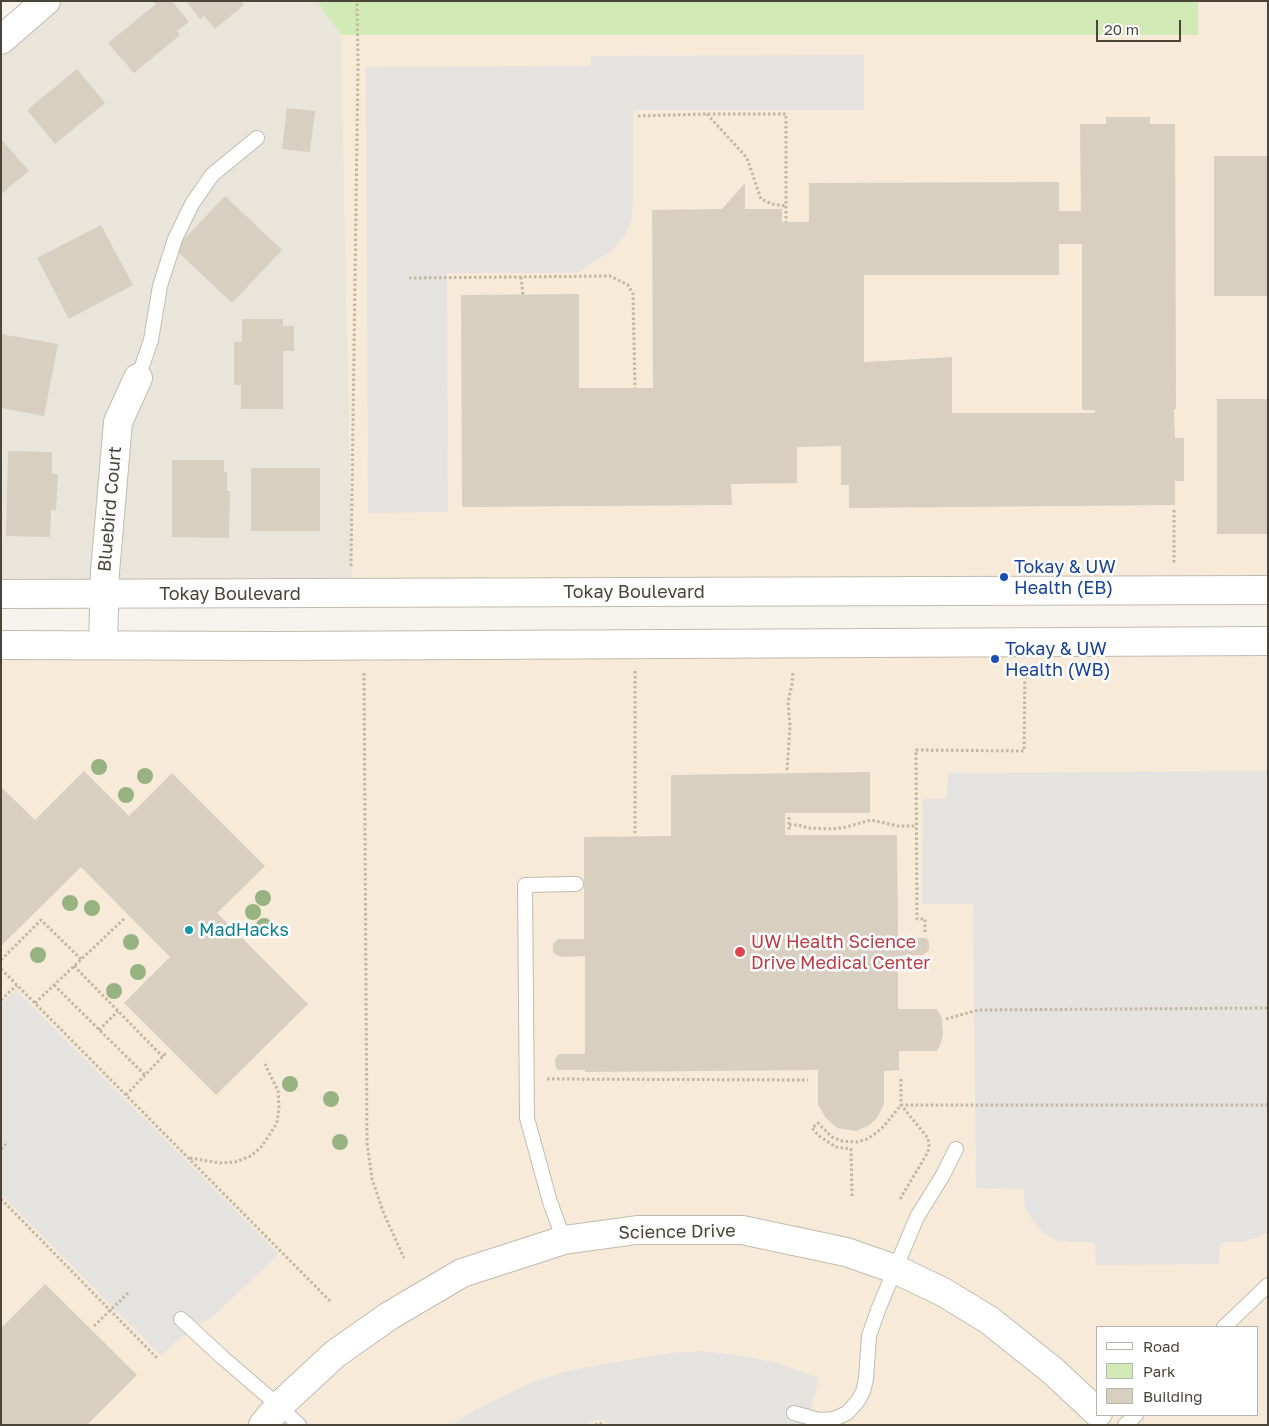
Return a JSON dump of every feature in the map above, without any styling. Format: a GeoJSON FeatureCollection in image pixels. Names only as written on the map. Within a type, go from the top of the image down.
{"type":"FeatureCollection","features":[{"type":"Feature","properties":{"kind":"street"},"geometry":{"type":"LineString","coordinates":[[1,40],[46,1]]}},
{"type":"Feature","properties":{"kind":"street","name":"Bluebird Court"},"geometry":{"type":"LineString","coordinates":[[103,645],[104,595],[118,422],[138,378]]}},
{"type":"Feature","properties":{"kind":"street","name":"Tokay Boulevard"},"geometry":{"type":"LineString","coordinates":[[1,594],[1128,592],[1268,590]]}},
{"type":"Feature","properties":{"kind":"street"},"geometry":{"type":"LineString","coordinates":[[1,645],[294,646],[1268,641]]}},
{"type":"Feature","properties":{"kind":"street","name":"Science Drive"},"geometry":{"type":"LineString","coordinates":[[271,1415],[335,1354],[389,1316],[462,1273],[564,1240],[637,1230],[742,1230],[846,1252],[895,1269],[943,1292],[988,1320],[1053,1371],[1096,1411]]}},
{"type":"Feature","properties":{"kind":"street","name":"Science Drive"},"geometry":{"type":"LineString","coordinates":[[1101,1416],[1111,1425]]}},
{"type":"Feature","properties":{"kind":"lane"},"geometry":{"type":"LineString","coordinates":[[138,378],[151,340],[160,286],[175,239],[192,204],[212,174],[257,138]]}},
{"type":"Feature","properties":{"kind":"lane"},"geometry":{"type":"LineString","coordinates":[[564,1240],[550,1202],[527,1118],[525,885],[576,884]]}},
{"type":"Feature","properties":{"kind":"lane"},"geometry":{"type":"LineString","coordinates":[[794,1413],[819,1420],[834,1419],[847,1413],[858,1402],[866,1379],[869,1336],[917,1216],[943,1175],[956,1149]]}},
{"type":"Feature","properties":{"kind":"lane"},"geometry":{"type":"LineString","coordinates":[[1225,1326],[1268,1285]]}},
{"type":"Feature","properties":{"kind":"lane"},"geometry":{"type":"LineString","coordinates":[[181,1319],[222,1357],[271,1415],[299,1425]]}},
{"type":"Feature","properties":{"kind":"lane"},"geometry":{"type":"LineString","coordinates":[[1126,1425],[1135,1416]]}},
{"type":"Feature","properties":{"kind":"path"},"geometry":{"type":"LineString","coordinates":[[351,570],[358,64],[357,1]]}},
{"type":"Feature","properties":{"kind":"path"},"geometry":{"type":"LineString","coordinates":[[707,114],[747,158],[762,199],[772,204],[786,206]]}},
{"type":"Feature","properties":{"kind":"path"},"geometry":{"type":"LineString","coordinates":[[638,116],[786,114],[786,222]]}},
{"type":"Feature","properties":{"kind":"path"},"geometry":{"type":"LineString","coordinates":[[409,278],[610,276],[628,285],[633,294],[635,388]]}},
{"type":"Feature","properties":{"kind":"path"},"geometry":{"type":"LineString","coordinates":[[521,277],[523,295]]}},
{"type":"Feature","properties":{"kind":"path"},"geometry":{"type":"LineString","coordinates":[[1174,510],[1174,569]]}},
{"type":"Feature","properties":{"kind":"path"},"geometry":{"type":"LineString","coordinates":[[635,670],[635,833]]}},
{"type":"Feature","properties":{"kind":"path"},"geometry":{"type":"LineString","coordinates":[[787,770],[790,726],[788,702],[793,670]]}},
{"type":"Feature","properties":{"kind":"path"},"geometry":{"type":"LineString","coordinates":[[925,932],[925,919],[917,919],[916,750],[1024,751],[1025,670]]}},
{"type":"Feature","properties":{"kind":"path"},"geometry":{"type":"LineString","coordinates":[[364,671],[367,1143],[372,1180],[384,1214],[404,1258]]}},
{"type":"Feature","properties":{"kind":"path"},"geometry":{"type":"LineString","coordinates":[[789,817],[789,832]]}},
{"type":"Feature","properties":{"kind":"path"},"geometry":{"type":"LineString","coordinates":[[789,825],[832,830],[871,820],[898,826],[917,826]]}},
{"type":"Feature","properties":{"kind":"path"},"geometry":{"type":"LineString","coordinates":[[35,1003],[125,918]]}},
{"type":"Feature","properties":{"kind":"path"},"geometry":{"type":"LineString","coordinates":[[1,960],[41,920],[81,959]]}},
{"type":"Feature","properties":{"kind":"path"},"geometry":{"type":"LineString","coordinates":[[74,966],[163,1056]]}},
{"type":"Feature","properties":{"kind":"path"},"geometry":{"type":"LineString","coordinates":[[1,969],[330,1300]]}},
{"type":"Feature","properties":{"kind":"path"},"geometry":{"type":"LineString","coordinates":[[1,1000],[17,985]]}},
{"type":"Feature","properties":{"kind":"path"},"geometry":{"type":"LineString","coordinates":[[54,985],[145,1075]]}},
{"type":"Feature","properties":{"kind":"path"},"geometry":{"type":"LineString","coordinates":[[946,1018],[978,1010],[1268,1008]]}},
{"type":"Feature","properties":{"kind":"path"},"geometry":{"type":"LineString","coordinates":[[99,1030],[118,1011]]}},
{"type":"Feature","properties":{"kind":"path"},"geometry":{"type":"LineString","coordinates":[[126,1094],[167,1052]]}},
{"type":"Feature","properties":{"kind":"path"},"geometry":{"type":"LineString","coordinates":[[189,1158],[220,1163],[235,1162],[250,1156],[262,1146],[277,1123],[279,1107],[278,1091],[265,1064]]}},
{"type":"Feature","properties":{"kind":"path"},"geometry":{"type":"LineString","coordinates":[[852,1196],[851,1149],[836,1147],[819,1136],[812,1128],[818,1123],[832,1137],[842,1141],[858,1142],[867,1139],[884,1126],[901,1105],[901,1078]]}},
{"type":"Feature","properties":{"kind":"path"},"geometry":{"type":"LineString","coordinates":[[526,1079],[808,1080]]}},
{"type":"Feature","properties":{"kind":"path"},"geometry":{"type":"LineString","coordinates":[[901,1105],[1268,1105]]}},
{"type":"Feature","properties":{"kind":"path"},"geometry":{"type":"LineString","coordinates":[[899,1200],[928,1152],[929,1145],[928,1138],[901,1105]]}},
{"type":"Feature","properties":{"kind":"path"},"geometry":{"type":"LineString","coordinates":[[1,1149],[6,1144]]}},
{"type":"Feature","properties":{"kind":"path"},"geometry":{"type":"LineString","coordinates":[[1,1199],[157,1358]]}},
{"type":"Feature","properties":{"kind":"path"},"geometry":{"type":"LineString","coordinates":[[94,1326],[129,1292]]}},
{"type":"Feature","properties":{"kind":"path"},"geometry":{"type":"LineString","coordinates":[[595,1425],[599,1423],[604,1425]]}},
{"type":"Feature","properties":{"kind":"shaded area"},"geometry":{"type":"Polygon","coordinates":[[[46,1],[316,1],[341,35],[353,593],[1,594],[1,40],[46,1]]]}},
{"type":"Feature","properties":{"kind":"shaded area"},"geometry":{"type":"Polygon","coordinates":[[[1198,1],[1268,1],[1268,590],[353,593],[341,35],[1198,35],[1198,1]]]}},
{"type":"Feature","properties":{"kind":"shaded area"},"geometry":{"type":"Polygon","coordinates":[[[864,55],[864,110],[633,110],[633,203],[631,221],[625,235],[614,249],[578,273],[447,273],[448,512],[368,513],[366,67],[591,66],[591,56],[864,55]]]}},
{"type":"Feature","properties":{"kind":"shaded area"},"geometry":{"type":"Polygon","coordinates":[[[1268,641],[1268,1425],[1,1425],[1,645],[1268,641]]]}},
{"type":"Feature","properties":{"kind":"shaded area"},"geometry":{"type":"Polygon","coordinates":[[[1268,771],[1268,1232],[1242,1242],[1223,1242],[1220,1245],[1219,1264],[1096,1265],[1095,1245],[1092,1242],[1055,1240],[1042,1232],[1032,1220],[1025,1207],[1024,1189],[976,1188],[973,904],[922,904],[923,799],[947,799],[948,773],[1268,771]]]}},
{"type":"Feature","properties":{"kind":"shaded area"},"geometry":{"type":"Polygon","coordinates":[[[16,990],[279,1254],[213,1316],[178,1340],[161,1356],[1,1194],[1,1004],[16,990]]]}},
{"type":"Feature","properties":{"kind":"shaded area"},"geometry":{"type":"Polygon","coordinates":[[[702,1351],[744,1356],[777,1363],[819,1378],[807,1425],[609,1425],[604,1420],[597,1420],[584,1425],[451,1425],[476,1409],[535,1381],[564,1372],[670,1353],[702,1351]]]}},
{"type":"Feature","properties":{"kind":"green space"},"geometry":{"type":"Polygon","coordinates":[[[316,1],[1198,1],[1198,35],[341,35],[316,1]]]}},
{"type":"Feature","properties":{"kind":"building"},"geometry":{"type":"Polygon","coordinates":[[[153,1],[172,1],[189,22],[177,31],[180,35],[134,73],[108,43],[156,4],[153,1]]]}},
{"type":"Feature","properties":{"kind":"building"},"geometry":{"type":"Polygon","coordinates":[[[186,1],[241,1],[244,5],[215,29],[204,16],[200,19],[186,1]]]}},
{"type":"Feature","properties":{"kind":"building"},"geometry":{"type":"Polygon","coordinates":[[[77,69],[105,103],[55,144],[27,110],[77,69]]]}},
{"type":"Feature","properties":{"kind":"building"},"geometry":{"type":"Polygon","coordinates":[[[287,108],[315,111],[310,152],[282,149],[287,108]]]}},
{"type":"Feature","properties":{"kind":"building"},"geometry":{"type":"Polygon","coordinates":[[[1106,117],[1150,117],[1150,124],[1175,124],[1176,409],[1174,409],[1175,438],[1184,438],[1184,481],[1175,481],[1175,505],[849,508],[849,485],[841,485],[841,446],[797,447],[797,483],[731,484],[732,505],[462,507],[461,295],[579,294],[579,388],[653,388],[652,210],[722,209],[745,183],[745,209],[782,209],[782,222],[809,222],[809,183],[1059,182],[1059,211],[1081,211],[1080,124],[1106,124],[1106,117]],[[1059,244],[1059,275],[864,275],[864,362],[952,357],[952,413],[1095,413],[1095,410],[1082,410],[1082,244],[1059,244]]]}},
{"type":"Feature","properties":{"kind":"building"},"geometry":{"type":"Polygon","coordinates":[[[1,139],[29,171],[1,194],[1,139]]]}},
{"type":"Feature","properties":{"kind":"building"},"geometry":{"type":"Polygon","coordinates":[[[1214,156],[1268,156],[1268,296],[1214,296],[1214,156]]]}},
{"type":"Feature","properties":{"kind":"building"},"geometry":{"type":"Polygon","coordinates":[[[225,196],[282,250],[232,303],[175,249],[225,196]]]}},
{"type":"Feature","properties":{"kind":"building"},"geometry":{"type":"Polygon","coordinates":[[[101,225],[133,285],[69,319],[37,258],[101,225]]]}},
{"type":"Feature","properties":{"kind":"building"},"geometry":{"type":"Polygon","coordinates":[[[242,319],[283,319],[283,326],[294,326],[294,351],[283,351],[283,409],[241,409],[241,385],[234,385],[234,342],[242,342],[242,319]]]}},
{"type":"Feature","properties":{"kind":"building"},"geometry":{"type":"Polygon","coordinates":[[[1,334],[58,344],[44,416],[1,408],[1,334]]]}},
{"type":"Feature","properties":{"kind":"building"},"geometry":{"type":"Polygon","coordinates":[[[1217,399],[1268,399],[1268,534],[1217,534],[1217,399]]]}},
{"type":"Feature","properties":{"kind":"building"},"geometry":{"type":"Polygon","coordinates":[[[8,451],[52,452],[52,474],[58,474],[56,510],[51,510],[50,537],[6,536],[8,451]]]}},
{"type":"Feature","properties":{"kind":"building"},"geometry":{"type":"Polygon","coordinates":[[[172,460],[224,460],[224,472],[227,472],[227,491],[230,491],[229,538],[172,537],[172,460]]]}},
{"type":"Feature","properties":{"kind":"building"},"geometry":{"type":"Polygon","coordinates":[[[251,468],[320,468],[320,531],[251,531],[251,468]]]}},
{"type":"Feature","properties":{"kind":"building","name":"MadHacks"},"geometry":{"type":"Polygon","coordinates":[[[84,771],[129,816],[172,773],[265,866],[217,913],[308,1004],[216,1095],[124,1003],[170,957],[81,867],[1,946],[1,787],[35,820],[84,771]]]}},
{"type":"Feature","properties":{"kind":"building","name":"UW Health Science Drive Medical Center"},"geometry":{"type":"Polygon","coordinates":[[[870,772],[870,813],[785,813],[785,835],[897,835],[898,937],[926,938],[929,942],[929,950],[923,955],[898,956],[898,1009],[937,1009],[942,1018],[943,1034],[937,1051],[899,1051],[899,1070],[884,1071],[884,1104],[877,1118],[868,1126],[856,1131],[837,1128],[826,1118],[818,1105],[818,1070],[585,1072],[585,1070],[559,1070],[556,1068],[555,1059],[559,1054],[585,1054],[585,956],[562,957],[553,951],[553,944],[558,939],[584,939],[584,837],[671,836],[671,775],[870,772]]]}},
{"type":"Feature","properties":{"kind":"building"},"geometry":{"type":"Polygon","coordinates":[[[45,1284],[137,1375],[87,1425],[1,1425],[1,1328],[45,1284]]]}},
{"type":"Feature","properties":{"kind":"place","name":"Tokay & UW Health (EB)"},"geometry":{"type":"Point","coordinates":[1004,577]}},
{"type":"Feature","properties":{"kind":"place","name":"Tokay & UW Health (WB)"},"geometry":{"type":"Point","coordinates":[995,659]}},
{"type":"Feature","properties":{"kind":"place","name":"MadHacks"},"geometry":{"type":"Point","coordinates":[189,930]}},
{"type":"Feature","properties":{"kind":"place","name":"UW Health Science Drive Medical Center"},"geometry":{"type":"Point","coordinates":[740,952]}}]}
